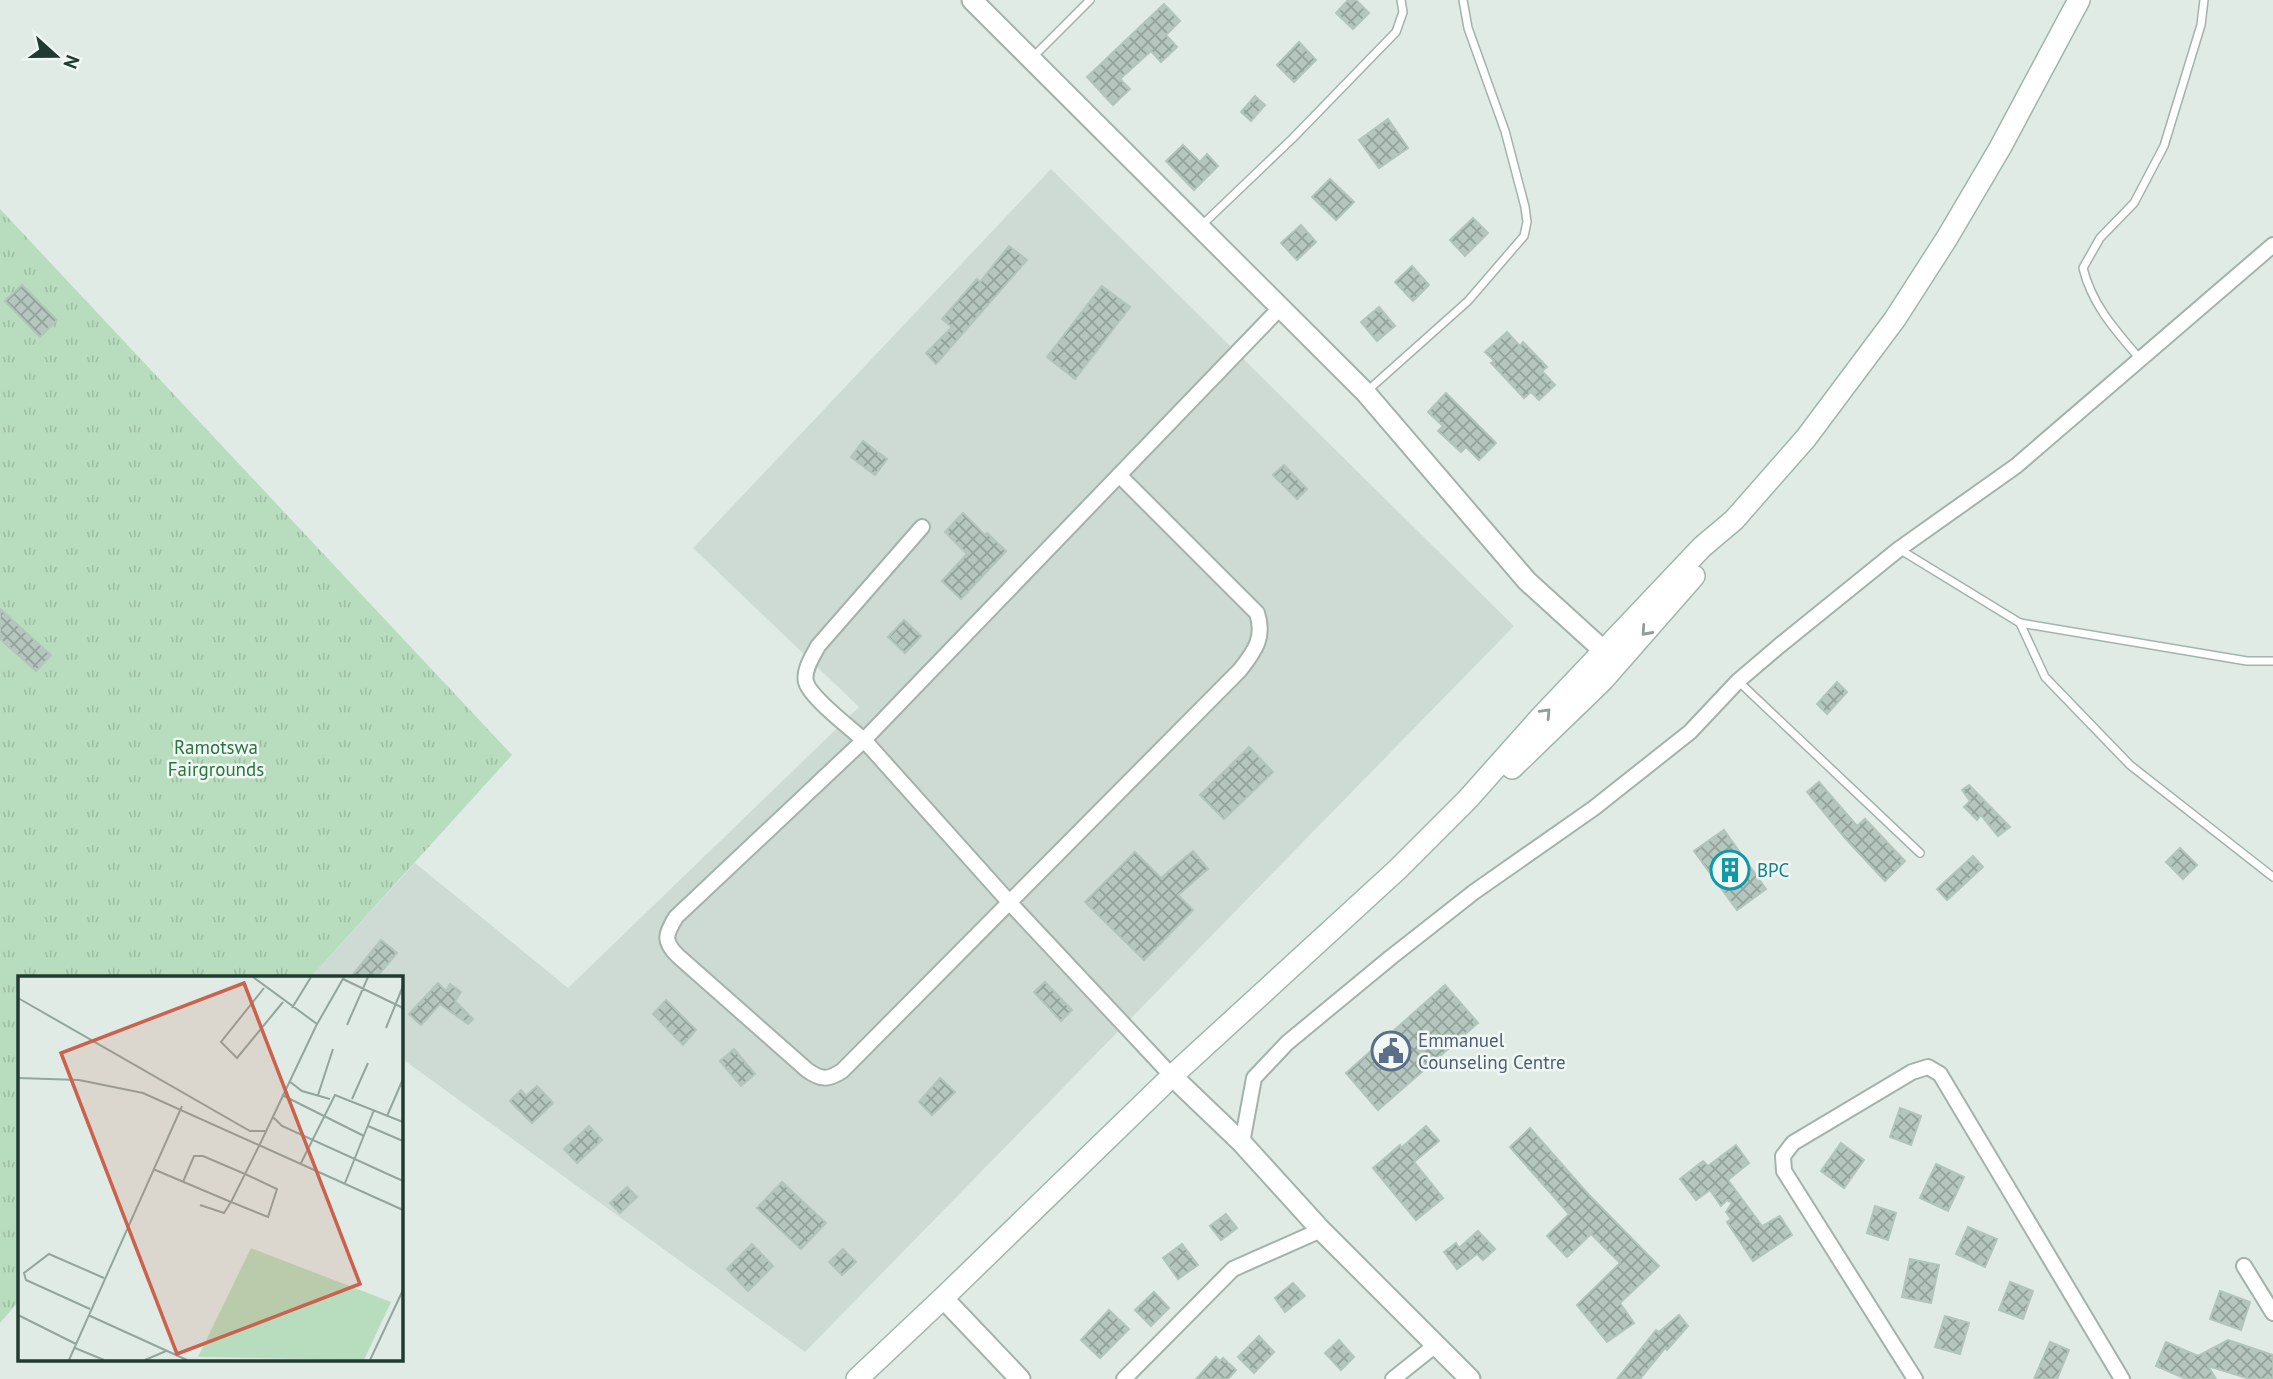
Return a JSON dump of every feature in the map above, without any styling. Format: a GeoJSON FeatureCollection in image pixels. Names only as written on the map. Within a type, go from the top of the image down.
{"type":"FeatureCollection","features":[{"type":"Feature","properties":{"kind":"main road"},"geometry":{"type":"LineString","coordinates":[[857,1379],[1172,1076],[1398,869],[1467,800],[1514,766],[1552,730],[1611,657],[1712,555],[1734,520],[1806,438],[1895,319],[1994,159],[2079,0]]}},
{"type":"Feature","properties":{"kind":"street"},"geometry":{"type":"LineString","coordinates":[[972,0],[1365,392],[1527,581],[1611,657]]}},
{"type":"Feature","properties":{"kind":"street"},"geometry":{"type":"LineString","coordinates":[[1242,1143],[1254,1078],[1287,1043],[1474,892],[1594,808],[1690,732],[1738,681],[1899,550],[2016,466],[2273,245]]}},
{"type":"Feature","properties":{"kind":"street"},"geometry":{"type":"LineString","coordinates":[[1119,475],[1257,613],[1261,624],[1255,652],[1010,904],[842,1071],[827,1079],[817,1077],[669,947],[666,940],[669,928],[676,917],[864,740],[1119,475],[1280,308]]}},
{"type":"Feature","properties":{"kind":"street"},"geometry":{"type":"LineString","coordinates":[[922,527],[818,646],[807,667],[806,682],[814,695],[864,740],[1010,904],[1172,1076],[1242,1143],[1321,1230],[1470,1379]]}},
{"type":"Feature","properties":{"kind":"street"},"geometry":{"type":"LineString","coordinates":[[1915,1379],[1784,1171],[1783,1156],[1793,1143],[1912,1072],[1928,1068],[1940,1074],[2122,1379]]}},
{"type":"Feature","properties":{"kind":"street"},"geometry":{"type":"LineString","coordinates":[[1124,1379],[1233,1269],[1321,1230]]}},
{"type":"Feature","properties":{"kind":"street"},"geometry":{"type":"LineString","coordinates":[[2244,1266],[2273,1313]]}},
{"type":"Feature","properties":{"kind":"street"},"geometry":{"type":"LineString","coordinates":[[943,1298],[1020,1379]]}},
{"type":"Feature","properties":{"kind":"street"},"geometry":{"type":"LineString","coordinates":[[1393,1379],[1437,1344]]}},
{"type":"Feature","properties":{"kind":"lane"},"geometry":{"type":"LineString","coordinates":[[1032,58],[1090,0]]}},
{"type":"Feature","properties":{"kind":"lane"},"geometry":{"type":"LineString","coordinates":[[1199,228],[1293,138],[1396,32],[1403,12],[1401,0]]}},
{"type":"Feature","properties":{"kind":"lane"},"geometry":{"type":"LineString","coordinates":[[1365,392],[1468,301],[1524,236],[1527,222],[1525,207],[1508,143],[1468,29],[1463,0]]}},
{"type":"Feature","properties":{"kind":"lane"},"geometry":{"type":"LineString","coordinates":[[2140,359],[2103,314],[2088,288],[2083,268],[2099,238],[2134,202],[2164,146],[2201,25],[2204,0]]}},
{"type":"Feature","properties":{"kind":"lane"},"geometry":{"type":"LineString","coordinates":[[1899,550],[2020,623],[2247,661],[2273,661]]}},
{"type":"Feature","properties":{"kind":"lane"},"geometry":{"type":"LineString","coordinates":[[2020,623],[2045,677],[2130,765],[2273,877]]}},
{"type":"Feature","properties":{"kind":"lane"},"geometry":{"type":"LineString","coordinates":[[1738,681],[1920,853]]}},
{"type":"Feature","properties":{"kind":"shaded area"},"geometry":{"type":"Polygon","coordinates":[[[1051,169],[1514,626],[805,1352],[402,1059],[402,976],[312,976],[415,863],[568,988],[859,707],[693,548],[1051,169]]]}},
{"type":"Feature","properties":{"kind":"green space","name":"Ramotswa Fairgrounds"},"geometry":{"type":"Polygon","coordinates":[[[0,209],[512,755],[312,976],[18,976],[18,1302],[0,1323],[0,209]]]}},
{"type":"Feature","properties":{"kind":"building"},"geometry":{"type":"Polygon","coordinates":[[[1348,0],[1356,0],[1369,13],[1353,29],[1336,13],[1348,0]]]}},
{"type":"Feature","properties":{"kind":"building"},"geometry":{"type":"Polygon","coordinates":[[[1164,4],[1180,21],[1166,35],[1177,47],[1161,62],[1151,51],[1120,79],[1130,89],[1113,105],[1087,77],[1164,4]]]}},
{"type":"Feature","properties":{"kind":"building"},"geometry":{"type":"Polygon","coordinates":[[[1299,42],[1316,60],[1294,82],[1277,65],[1299,42]]]}},
{"type":"Feature","properties":{"kind":"building"},"geometry":{"type":"Polygon","coordinates":[[[1255,96],[1265,105],[1251,121],[1241,112],[1255,96]]]}},
{"type":"Feature","properties":{"kind":"building"},"geometry":{"type":"Polygon","coordinates":[[[1388,119],[1408,148],[1379,168],[1359,140],[1388,119]]]}},
{"type":"Feature","properties":{"kind":"building"},"geometry":{"type":"Polygon","coordinates":[[[1183,145],[1200,162],[1207,154],[1218,166],[1194,190],[1166,161],[1183,145]]]}},
{"type":"Feature","properties":{"kind":"building"},"geometry":{"type":"Polygon","coordinates":[[[1330,179],[1354,202],[1336,220],[1312,197],[1330,179]]]}},
{"type":"Feature","properties":{"kind":"building"},"geometry":{"type":"Polygon","coordinates":[[[1473,218],[1488,233],[1465,256],[1450,240],[1473,218]]]}},
{"type":"Feature","properties":{"kind":"building"},"geometry":{"type":"Polygon","coordinates":[[[1301,225],[1316,242],[1297,260],[1281,243],[1301,225]]]}},
{"type":"Feature","properties":{"kind":"building"},"geometry":{"type":"Polygon","coordinates":[[[1009,246],[1027,260],[936,364],[926,353],[952,327],[942,319],[977,279],[980,282],[1009,246]]]}},
{"type":"Feature","properties":{"kind":"building"},"geometry":{"type":"Polygon","coordinates":[[[1412,266],[1429,285],[1413,301],[1395,282],[1412,266]]]}},
{"type":"Feature","properties":{"kind":"building"},"geometry":{"type":"Polygon","coordinates":[[[22,285],[57,320],[40,337],[5,301],[22,285]]]}},
{"type":"Feature","properties":{"kind":"building"},"geometry":{"type":"Polygon","coordinates":[[[1102,286],[1130,307],[1075,379],[1047,357],[1102,286]]]}},
{"type":"Feature","properties":{"kind":"building"},"geometry":{"type":"Polygon","coordinates":[[[1379,307],[1395,326],[1377,341],[1361,322],[1379,307]]]}},
{"type":"Feature","properties":{"kind":"building"},"geometry":{"type":"Polygon","coordinates":[[[1507,332],[1520,346],[1523,342],[1547,367],[1542,371],[1555,385],[1539,400],[1531,392],[1524,398],[1491,363],[1494,361],[1485,352],[1507,332]]]}},
{"type":"Feature","properties":{"kind":"building"},"geometry":{"type":"Polygon","coordinates":[[[1446,393],[1496,443],[1479,460],[1466,447],[1461,452],[1438,431],[1443,426],[1428,412],[1446,393]]]}},
{"type":"Feature","properties":{"kind":"building"},"geometry":{"type":"Polygon","coordinates":[[[863,441],[887,459],[875,475],[851,457],[863,441]]]}},
{"type":"Feature","properties":{"kind":"building"},"geometry":{"type":"Polygon","coordinates":[[[1284,465],[1307,489],[1297,499],[1273,475],[1284,465]]]}},
{"type":"Feature","properties":{"kind":"building"},"geometry":{"type":"Polygon","coordinates":[[[963,513],[1006,551],[961,599],[942,581],[967,554],[945,532],[963,513]]]}},
{"type":"Feature","properties":{"kind":"building"},"geometry":{"type":"Polygon","coordinates":[[[0,609],[51,655],[36,671],[0,639],[0,609]]]}},
{"type":"Feature","properties":{"kind":"building"},"geometry":{"type":"Polygon","coordinates":[[[904,620],[921,636],[905,653],[888,637],[904,620]]]}},
{"type":"Feature","properties":{"kind":"building"},"geometry":{"type":"Polygon","coordinates":[[[1837,682],[1847,692],[1827,714],[1817,704],[1837,682]]]}},
{"type":"Feature","properties":{"kind":"building"},"geometry":{"type":"Polygon","coordinates":[[[1249,747],[1273,772],[1224,819],[1200,795],[1249,747]]]}},
{"type":"Feature","properties":{"kind":"building"},"geometry":{"type":"Polygon","coordinates":[[[1819,782],[1857,826],[1865,819],[1905,861],[1885,881],[1807,792],[1819,782]]]}},
{"type":"Feature","properties":{"kind":"building"},"geometry":{"type":"Polygon","coordinates":[[[1969,785],[2010,827],[1998,836],[1981,815],[1977,820],[1964,807],[1970,801],[1962,790],[1969,785]]]}},
{"type":"Feature","properties":{"kind":"building","name":"BPC"},"geometry":{"type":"Polygon","coordinates":[[[1724,830],[1766,889],[1737,910],[1694,851],[1724,830]]]}},
{"type":"Feature","properties":{"kind":"building"},"geometry":{"type":"Polygon","coordinates":[[[2180,848],[2197,865],[2183,879],[2166,862],[2180,848]]]}},
{"type":"Feature","properties":{"kind":"building"},"geometry":{"type":"Polygon","coordinates":[[[1193,851],[1208,869],[1178,895],[1193,910],[1144,960],[1085,902],[1135,852],[1161,878],[1193,851]]]}},
{"type":"Feature","properties":{"kind":"building"},"geometry":{"type":"Polygon","coordinates":[[[1973,856],[1983,867],[1947,900],[1937,889],[1973,856]]]}},
{"type":"Feature","properties":{"kind":"building"},"geometry":{"type":"Polygon","coordinates":[[[381,940],[397,953],[378,976],[352,976],[381,940]]]}},
{"type":"Feature","properties":{"kind":"building"},"geometry":{"type":"Polygon","coordinates":[[[1045,982],[1072,1010],[1061,1021],[1034,992],[1045,982]]]}},
{"type":"Feature","properties":{"kind":"building"},"geometry":{"type":"Polygon","coordinates":[[[438,983],[446,991],[450,984],[461,992],[455,1001],[473,1019],[468,1024],[440,1004],[421,1025],[409,1014],[438,983]]]}},
{"type":"Feature","properties":{"kind":"building"},"geometry":{"type":"Polygon","coordinates":[[[1445,985],[1478,1023],[1378,1110],[1346,1073],[1445,985]]]}},
{"type":"Feature","properties":{"kind":"building"},"geometry":{"type":"Polygon","coordinates":[[[666,1000],[696,1030],[683,1045],[653,1014],[666,1000]]]}},
{"type":"Feature","properties":{"kind":"building"},"geometry":{"type":"Polygon","coordinates":[[[734,1049],[755,1074],[741,1086],[720,1061],[734,1049]]]}},
{"type":"Feature","properties":{"kind":"building"},"geometry":{"type":"Polygon","coordinates":[[[940,1078],[955,1092],[932,1115],[919,1102],[940,1078]]]}},
{"type":"Feature","properties":{"kind":"building"},"geometry":{"type":"Polygon","coordinates":[[[537,1086],[553,1103],[532,1123],[510,1101],[521,1090],[526,1096],[537,1086]]]}},
{"type":"Feature","properties":{"kind":"building"},"geometry":{"type":"Polygon","coordinates":[[[1900,1108],[1921,1116],[1911,1145],[1890,1137],[1900,1108]]]}},
{"type":"Feature","properties":{"kind":"building"},"geometry":{"type":"Polygon","coordinates":[[[589,1126],[602,1140],[577,1163],[564,1149],[589,1126]]]}},
{"type":"Feature","properties":{"kind":"building"},"geometry":{"type":"Polygon","coordinates":[[[1426,1126],[1439,1141],[1414,1162],[1443,1198],[1416,1220],[1373,1168],[1426,1126]]]}},
{"type":"Feature","properties":{"kind":"building"},"geometry":{"type":"Polygon","coordinates":[[[1530,1128],[1589,1195],[1659,1266],[1620,1303],[1634,1323],[1607,1342],[1577,1305],[1620,1263],[1591,1234],[1567,1257],[1547,1236],[1569,1214],[1510,1147],[1530,1128]]]}},
{"type":"Feature","properties":{"kind":"building"},"geometry":{"type":"Polygon","coordinates":[[[1841,1143],[1864,1160],[1844,1188],[1821,1171],[1841,1143]]]}},
{"type":"Feature","properties":{"kind":"building"},"geometry":{"type":"Polygon","coordinates":[[[1736,1145],[1749,1163],[1728,1180],[1762,1226],[1780,1216],[1792,1235],[1753,1261],[1727,1222],[1731,1219],[1726,1212],[1732,1203],[1727,1200],[1721,1206],[1710,1190],[1696,1200],[1680,1179],[1703,1161],[1708,1166],[1736,1145]]]}},
{"type":"Feature","properties":{"kind":"building"},"geometry":{"type":"Polygon","coordinates":[[[1936,1164],[1964,1177],[1948,1211],[1920,1198],[1936,1164]]]}},
{"type":"Feature","properties":{"kind":"building"},"geometry":{"type":"Polygon","coordinates":[[[782,1182],[826,1223],[801,1249],[757,1208],[782,1182]]]}},
{"type":"Feature","properties":{"kind":"building"},"geometry":{"type":"Polygon","coordinates":[[[627,1187],[637,1197],[620,1213],[610,1203],[627,1187]]]}},
{"type":"Feature","properties":{"kind":"building"},"geometry":{"type":"Polygon","coordinates":[[[1875,1206],[1896,1213],[1888,1240],[1867,1233],[1875,1206]]]}},
{"type":"Feature","properties":{"kind":"building"},"geometry":{"type":"Polygon","coordinates":[[[1226,1214],[1237,1228],[1221,1240],[1210,1226],[1226,1214]]]}},
{"type":"Feature","properties":{"kind":"building"},"geometry":{"type":"Polygon","coordinates":[[[1968,1227],[1997,1239],[1985,1267],[1956,1254],[1968,1227]]]}},
{"type":"Feature","properties":{"kind":"building"},"geometry":{"type":"Polygon","coordinates":[[[1478,1231],[1495,1249],[1483,1260],[1477,1254],[1457,1269],[1444,1252],[1456,1243],[1459,1248],[1478,1231]]]}},
{"type":"Feature","properties":{"kind":"building"},"geometry":{"type":"Polygon","coordinates":[[[752,1244],[773,1266],[748,1291],[727,1269],[752,1244]]]}},
{"type":"Feature","properties":{"kind":"building"},"geometry":{"type":"Polygon","coordinates":[[[1182,1244],[1198,1265],[1178,1279],[1163,1258],[1182,1244]]]}},
{"type":"Feature","properties":{"kind":"building"},"geometry":{"type":"Polygon","coordinates":[[[843,1249],[856,1262],[842,1275],[829,1262],[843,1249]]]}},
{"type":"Feature","properties":{"kind":"building"},"geometry":{"type":"Polygon","coordinates":[[[1910,1259],[1939,1265],[1931,1303],[1902,1297],[1910,1259]]]}},
{"type":"Feature","properties":{"kind":"building"},"geometry":{"type":"Polygon","coordinates":[[[2010,1282],[2033,1291],[2023,1319],[1999,1310],[2010,1282]]]}},
{"type":"Feature","properties":{"kind":"building"},"geometry":{"type":"Polygon","coordinates":[[[1293,1283],[1305,1296],[1285,1312],[1275,1298],[1293,1283]]]}},
{"type":"Feature","properties":{"kind":"building"},"geometry":{"type":"Polygon","coordinates":[[[2220,1291],[2250,1302],[2241,1330],[2210,1319],[2220,1291]]]}},
{"type":"Feature","properties":{"kind":"building"},"geometry":{"type":"Polygon","coordinates":[[[1154,1292],[1169,1308],[1151,1326],[1135,1310],[1154,1292]]]}},
{"type":"Feature","properties":{"kind":"building"},"geometry":{"type":"Polygon","coordinates":[[[1109,1310],[1129,1329],[1100,1358],[1081,1340],[1109,1310]]]}},
{"type":"Feature","properties":{"kind":"building"},"geometry":{"type":"Polygon","coordinates":[[[1679,1315],[1688,1326],[1667,1350],[1665,1348],[1640,1379],[1617,1379],[1656,1330],[1659,1332],[1679,1315]]]}},
{"type":"Feature","properties":{"kind":"building"},"geometry":{"type":"Polygon","coordinates":[[[1945,1316],[1969,1323],[1960,1354],[1935,1347],[1945,1316]]]}},
{"type":"Feature","properties":{"kind":"building"},"geometry":{"type":"Polygon","coordinates":[[[1259,1336],[1274,1352],[1254,1373],[1238,1357],[1259,1336]]]}},
{"type":"Feature","properties":{"kind":"building"},"geometry":{"type":"Polygon","coordinates":[[[1339,1340],[1354,1357],[1341,1370],[1325,1353],[1339,1340]]]}},
{"type":"Feature","properties":{"kind":"building"},"geometry":{"type":"Polygon","coordinates":[[[2228,1340],[2273,1355],[2273,1379],[2250,1379],[2208,1366],[2216,1379],[2186,1379],[2156,1366],[2166,1342],[2198,1356],[2228,1340]]]}},
{"type":"Feature","properties":{"kind":"building"},"geometry":{"type":"Polygon","coordinates":[[[2050,1342],[2069,1350],[2057,1379],[2034,1379],[2050,1342]]]}},
{"type":"Feature","properties":{"kind":"building"},"geometry":{"type":"Polygon","coordinates":[[[1216,1357],[1220,1361],[1223,1358],[1236,1370],[1228,1379],[1196,1379],[1216,1357]]]}},
{"type":"Feature","properties":{"kind":"place","name":"BPC"},"geometry":{"type":"Point","coordinates":[1730,870]}},
{"type":"Feature","properties":{"kind":"place","name":"Emmanuel Counseling Centre"},"geometry":{"type":"Point","coordinates":[1391,1051]}}]}
